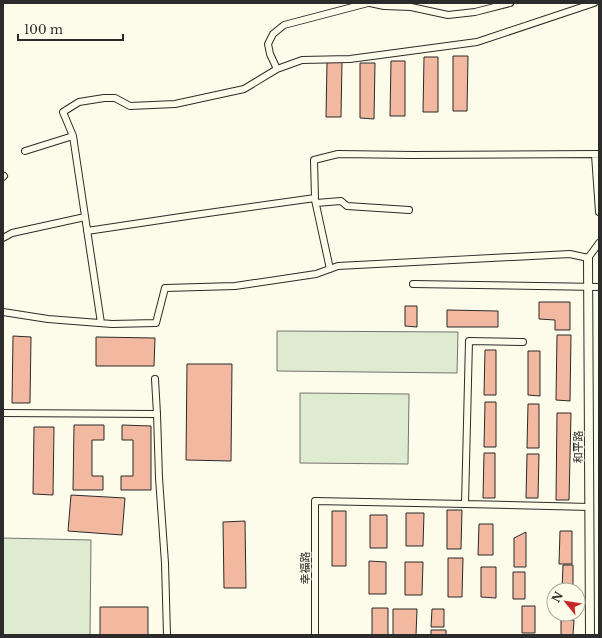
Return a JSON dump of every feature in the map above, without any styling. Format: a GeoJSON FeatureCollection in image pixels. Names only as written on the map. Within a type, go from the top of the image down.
{"type":"FeatureCollection","features":[{"type":"Feature","properties":{"kind":"street"},"geometry":{"type":"LineString","coordinates":[[277,70],[270,54],[268,44],[273,34],[284,25],[369,3],[384,6],[411,6],[448,15],[475,12],[510,3]]}},
{"type":"Feature","properties":{"kind":"street"},"geometry":{"type":"LineString","coordinates":[[101,323],[73,136],[64,112],[79,102],[104,98],[115,98],[130,106],[175,104],[244,89],[277,70],[302,60],[350,59],[477,42],[594,3]]}},
{"type":"Feature","properties":{"kind":"street"},"geometry":{"type":"LineString","coordinates":[[25,151],[73,136]]}},
{"type":"Feature","properties":{"kind":"street"},"geometry":{"type":"LineString","coordinates":[[330,269],[315,201],[314,160],[338,154],[597,154],[599,212]]}},
{"type":"Feature","properties":{"kind":"street"},"geometry":{"type":"LineString","coordinates":[[87,231],[194,215],[315,201],[341,201],[347,206],[408,210]]}},
{"type":"Feature","properties":{"kind":"street"},"geometry":{"type":"LineString","coordinates":[[3,238],[12,233],[85,217]]}},
{"type":"Feature","properties":{"kind":"street"},"geometry":{"type":"LineString","coordinates":[[3,312],[48,319],[112,324],[156,323],[165,288],[236,286],[316,274],[338,266],[593,254],[599,243]]}},
{"type":"Feature","properties":{"kind":"street","name":"和平路"},"geometry":{"type":"LineString","coordinates":[[590,635],[588,287],[593,254]]}},
{"type":"Feature","properties":{"kind":"street"},"geometry":{"type":"LineString","coordinates":[[413,284],[599,287]]}},
{"type":"Feature","properties":{"kind":"street"},"geometry":{"type":"LineString","coordinates":[[523,342],[469,341],[465,504],[590,506]]}},
{"type":"Feature","properties":{"kind":"street"},"geometry":{"type":"LineString","coordinates":[[155,379],[159,478],[165,563],[167,635]]}},
{"type":"Feature","properties":{"kind":"street"},"geometry":{"type":"LineString","coordinates":[[3,413],[157,414]]}},
{"type":"Feature","properties":{"kind":"street","name":"幸福路"},"geometry":{"type":"LineString","coordinates":[[315,635],[315,500],[465,504]]}},
{"type":"Feature","properties":{"kind":"green space"},"geometry":{"type":"Polygon","coordinates":[[[277,331],[458,332],[457,373],[277,371],[277,331]]]}},
{"type":"Feature","properties":{"kind":"green space"},"geometry":{"type":"Polygon","coordinates":[[[300,393],[409,394],[408,464],[300,463],[300,393]]]}},
{"type":"Feature","properties":{"kind":"green space"},"geometry":{"type":"Polygon","coordinates":[[[3,538],[91,540],[90,635],[3,635],[3,538]]]}},
{"type":"Feature","properties":{"kind":"building"},"geometry":{"type":"Polygon","coordinates":[[[453,56],[468,56],[467,111],[453,111],[453,56]]]}},
{"type":"Feature","properties":{"kind":"building"},"geometry":{"type":"Polygon","coordinates":[[[424,57],[438,57],[438,112],[423,112],[424,57]]]}},
{"type":"Feature","properties":{"kind":"building"},"geometry":{"type":"Polygon","coordinates":[[[391,61],[405,61],[405,116],[390,116],[391,61]]]}},
{"type":"Feature","properties":{"kind":"building"},"geometry":{"type":"Polygon","coordinates":[[[327,62],[342,62],[341,117],[326,117],[327,62]]]}},
{"type":"Feature","properties":{"kind":"building"},"geometry":{"type":"Polygon","coordinates":[[[360,63],[375,63],[374,119],[360,118],[360,63]]]}},
{"type":"Feature","properties":{"kind":"building"},"geometry":{"type":"Polygon","coordinates":[[[539,302],[570,302],[570,330],[555,330],[555,320],[539,319],[539,302]]]}},
{"type":"Feature","properties":{"kind":"building"},"geometry":{"type":"Polygon","coordinates":[[[405,306],[417,306],[417,327],[405,326],[405,306]]]}},
{"type":"Feature","properties":{"kind":"building"},"geometry":{"type":"Polygon","coordinates":[[[447,310],[498,311],[498,327],[447,327],[447,310]]]}},
{"type":"Feature","properties":{"kind":"building"},"geometry":{"type":"Polygon","coordinates":[[[557,335],[571,335],[570,401],[556,400],[557,335]]]}},
{"type":"Feature","properties":{"kind":"building"},"geometry":{"type":"Polygon","coordinates":[[[13,336],[31,337],[30,403],[12,403],[13,336]]]}},
{"type":"Feature","properties":{"kind":"building"},"geometry":{"type":"Polygon","coordinates":[[[96,337],[155,338],[154,366],[96,366],[96,337]]]}},
{"type":"Feature","properties":{"kind":"building"},"geometry":{"type":"Polygon","coordinates":[[[485,350],[496,350],[496,395],[484,395],[485,350]]]}},
{"type":"Feature","properties":{"kind":"building"},"geometry":{"type":"Polygon","coordinates":[[[528,351],[540,351],[540,396],[528,395],[528,351]]]}},
{"type":"Feature","properties":{"kind":"building"},"geometry":{"type":"Polygon","coordinates":[[[187,364],[232,364],[231,461],[186,460],[187,364]]]}},
{"type":"Feature","properties":{"kind":"building"},"geometry":{"type":"Polygon","coordinates":[[[485,402],[496,402],[496,447],[484,447],[485,402]]]}},
{"type":"Feature","properties":{"kind":"building"},"geometry":{"type":"Polygon","coordinates":[[[528,404],[539,404],[539,448],[527,448],[528,404]]]}},
{"type":"Feature","properties":{"kind":"building"},"geometry":{"type":"Polygon","coordinates":[[[557,413],[571,413],[569,500],[556,500],[557,413]]]}},
{"type":"Feature","properties":{"kind":"building"},"geometry":{"type":"Polygon","coordinates":[[[74,425],[104,425],[104,440],[92,440],[92,476],[103,476],[103,490],[73,490],[74,425]]]}},
{"type":"Feature","properties":{"kind":"building"},"geometry":{"type":"Polygon","coordinates":[[[122,425],[151,426],[151,490],[121,490],[121,476],[133,476],[133,440],[122,440],[122,425]]]}},
{"type":"Feature","properties":{"kind":"building"},"geometry":{"type":"Polygon","coordinates":[[[34,427],[54,427],[53,495],[33,494],[34,427]]]}},
{"type":"Feature","properties":{"kind":"building"},"geometry":{"type":"Polygon","coordinates":[[[484,453],[495,453],[495,498],[483,498],[484,453]]]}},
{"type":"Feature","properties":{"kind":"building"},"geometry":{"type":"Polygon","coordinates":[[[527,454],[539,454],[538,498],[526,498],[527,454]]]}},
{"type":"Feature","properties":{"kind":"building"},"geometry":{"type":"Polygon","coordinates":[[[71,495],[125,498],[122,535],[68,531],[71,495]]]}},
{"type":"Feature","properties":{"kind":"building"},"geometry":{"type":"Polygon","coordinates":[[[447,510],[462,510],[461,549],[447,549],[447,510]]]}},
{"type":"Feature","properties":{"kind":"building"},"geometry":{"type":"Polygon","coordinates":[[[332,511],[346,511],[346,566],[332,566],[332,511]]]}},
{"type":"Feature","properties":{"kind":"building"},"geometry":{"type":"Polygon","coordinates":[[[406,513],[424,513],[423,546],[406,546],[406,513]]]}},
{"type":"Feature","properties":{"kind":"building"},"geometry":{"type":"Polygon","coordinates":[[[370,515],[387,515],[387,548],[370,548],[370,515]]]}},
{"type":"Feature","properties":{"kind":"building"},"geometry":{"type":"Polygon","coordinates":[[[245,521],[246,588],[224,588],[223,522],[245,521]]]}},
{"type":"Feature","properties":{"kind":"building"},"geometry":{"type":"Polygon","coordinates":[[[479,524],[493,524],[493,555],[478,555],[479,524]]]}},
{"type":"Feature","properties":{"kind":"building"},"geometry":{"type":"Polygon","coordinates":[[[560,531],[572,531],[572,564],[559,564],[560,531]]]}},
{"type":"Feature","properties":{"kind":"building"},"geometry":{"type":"Polygon","coordinates":[[[526,532],[526,567],[514,567],[514,538],[526,532]]]}},
{"type":"Feature","properties":{"kind":"building"},"geometry":{"type":"Polygon","coordinates":[[[448,558],[463,558],[462,597],[448,597],[448,558]]]}},
{"type":"Feature","properties":{"kind":"building"},"geometry":{"type":"Polygon","coordinates":[[[369,561],[386,562],[386,594],[369,594],[369,561]]]}},
{"type":"Feature","properties":{"kind":"building"},"geometry":{"type":"Polygon","coordinates":[[[405,562],[423,562],[422,595],[405,595],[405,562]]]}},
{"type":"Feature","properties":{"kind":"building"},"geometry":{"type":"Polygon","coordinates":[[[563,565],[573,565],[573,582],[562,582],[563,565]]]}},
{"type":"Feature","properties":{"kind":"building"},"geometry":{"type":"Polygon","coordinates":[[[481,567],[496,567],[496,598],[481,597],[481,567]]]}},
{"type":"Feature","properties":{"kind":"building"},"geometry":{"type":"Polygon","coordinates":[[[513,572],[525,572],[525,599],[513,599],[513,572]]]}},
{"type":"Feature","properties":{"kind":"building"},"geometry":{"type":"Polygon","coordinates":[[[522,606],[535,606],[535,633],[522,633],[522,606]]]}},
{"type":"Feature","properties":{"kind":"building"},"geometry":{"type":"Polygon","coordinates":[[[100,607],[148,607],[148,635],[100,635],[100,607]]]}},
{"type":"Feature","properties":{"kind":"building"},"geometry":{"type":"Polygon","coordinates":[[[372,608],[388,608],[388,635],[372,635],[372,608]]]}},
{"type":"Feature","properties":{"kind":"building"},"geometry":{"type":"Polygon","coordinates":[[[393,609],[417,609],[416,635],[393,635],[393,609]]]}},
{"type":"Feature","properties":{"kind":"building"},"geometry":{"type":"Polygon","coordinates":[[[432,609],[444,609],[444,627],[431,627],[432,609]]]}},
{"type":"Feature","properties":{"kind":"building"},"geometry":{"type":"Polygon","coordinates":[[[561,622],[574,622],[573,635],[561,635],[561,622]]]}},
{"type":"Feature","properties":{"kind":"building"},"geometry":{"type":"Polygon","coordinates":[[[431,630],[446,630],[446,635],[431,635],[431,630]]]}}]}
